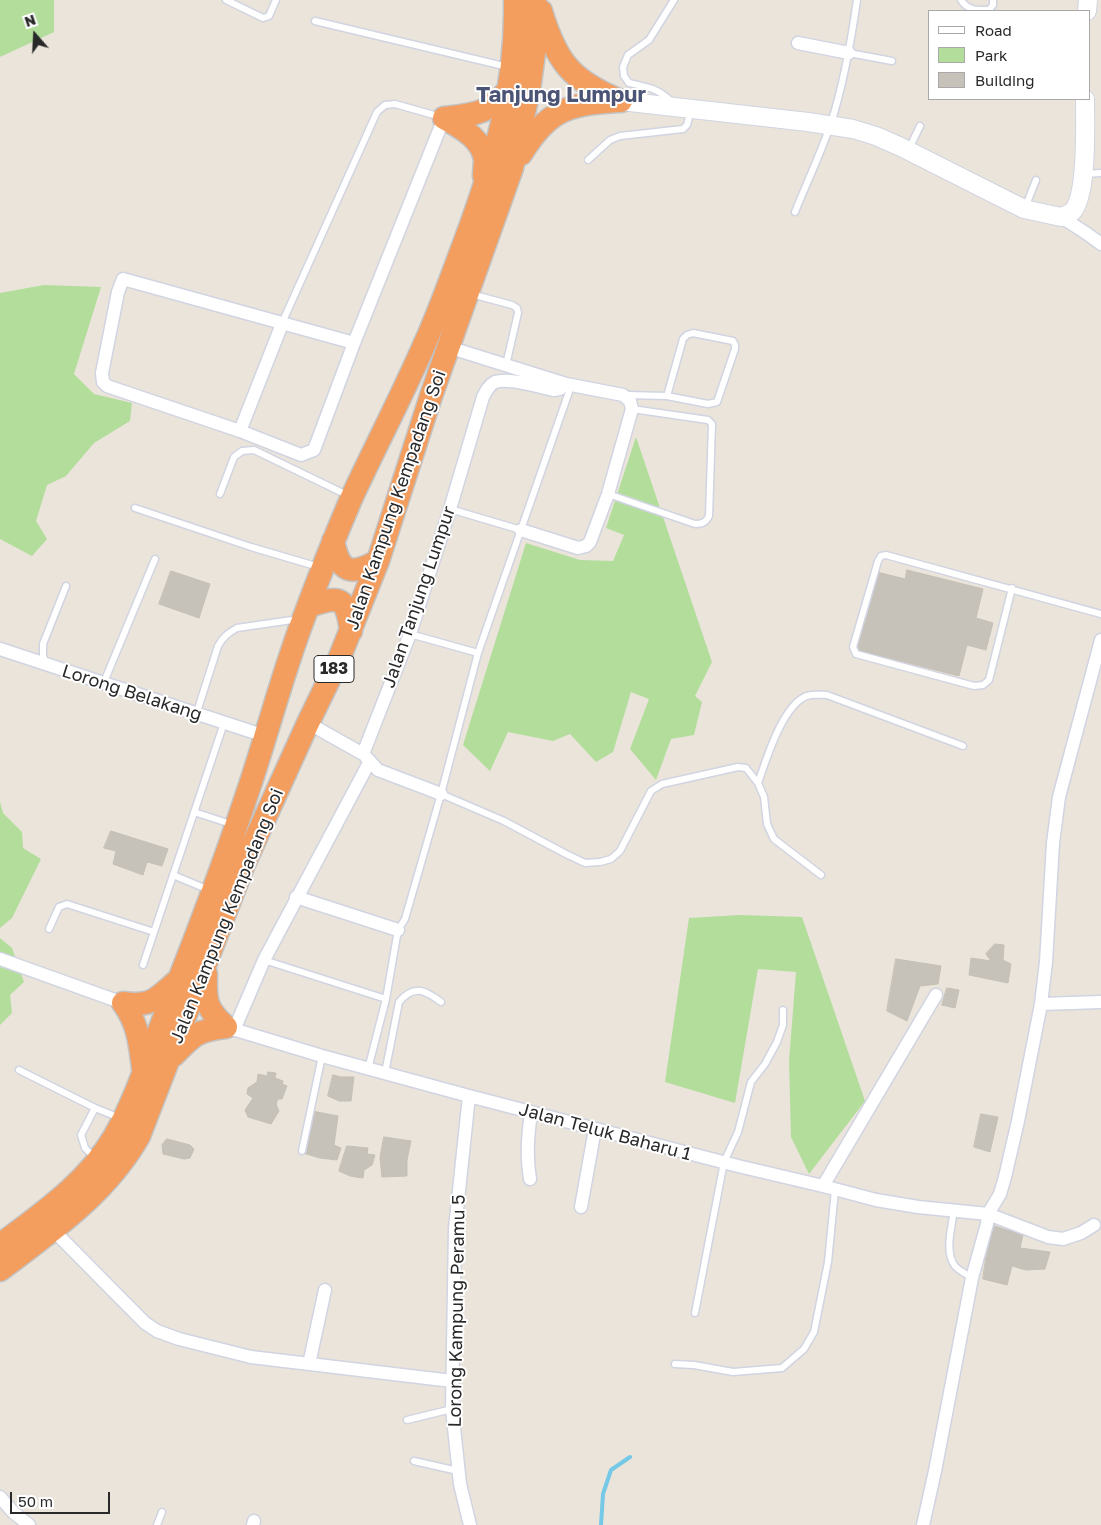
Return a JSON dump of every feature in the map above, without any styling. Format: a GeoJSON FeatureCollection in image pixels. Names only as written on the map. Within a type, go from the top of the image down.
{"type":"FeatureCollection","features":[{"type":"Feature","properties":{"kind":"highway","name":"Jalan Kampung Kempadang Soi"},"geometry":{"type":"LineString","coordinates":[[1,1244],[60,1198],[97,1161],[113,1139],[143,1072],[213,891],[306,612],[333,541],[428,337],[483,191],[500,132],[511,78],[516,23],[515,0]]}},
{"type":"Feature","properties":{"kind":"highway","name":"Jalan Kampung Kempadang Soi"},"geometry":{"type":"LineString","coordinates":[[0,1270],[80,1208],[107,1182],[129,1155],[139,1136],[244,864],[351,631],[378,561],[448,347],[512,168],[529,90],[534,53],[536,0]]}},
{"type":"Feature","properties":{"kind":"highway"},"geometry":{"type":"LineString","coordinates":[[536,0],[549,37],[556,52],[566,65],[576,76],[596,90],[621,101]]}},
{"type":"Feature","properties":{"kind":"highway"},"geometry":{"type":"LineString","coordinates":[[444,118],[473,114],[492,107],[511,78]]}},
{"type":"Feature","properties":{"kind":"highway"},"geometry":{"type":"LineString","coordinates":[[512,168],[540,126],[553,116],[581,105],[621,101]]}},
{"type":"Feature","properties":{"kind":"highway"},"geometry":{"type":"LineString","coordinates":[[444,118],[467,131],[479,145],[485,159],[483,191]]}},
{"type":"Feature","properties":{"kind":"highway"},"geometry":{"type":"LineString","coordinates":[[333,541],[339,562],[349,569],[362,569],[378,561]]}},
{"type":"Feature","properties":{"kind":"highway"},"geometry":{"type":"LineString","coordinates":[[306,612],[329,600],[339,601],[346,607],[351,631]]}},
{"type":"Feature","properties":{"kind":"highway"},"geometry":{"type":"LineString","coordinates":[[207,961],[205,999],[208,1008],[214,1016],[230,1028]]}},
{"type":"Feature","properties":{"kind":"highway"},"geometry":{"type":"LineString","coordinates":[[123,1002],[138,1005],[147,1003],[180,978]]}},
{"type":"Feature","properties":{"kind":"highway"},"geometry":{"type":"LineString","coordinates":[[123,1002],[131,1013],[136,1025],[143,1072]]}},
{"type":"Feature","properties":{"kind":"highway"},"geometry":{"type":"LineString","coordinates":[[169,1060],[197,1034],[208,1029],[230,1028]]}},
{"type":"Feature","properties":{"kind":"street"},"geometry":{"type":"LineString","coordinates":[[798,43],[849,53]]}},
{"type":"Feature","properties":{"kind":"street"},"geometry":{"type":"LineString","coordinates":[[1061,217],[1072,212],[1077,202],[1083,174],[1086,100]]}},
{"type":"Feature","properties":{"kind":"street"},"geometry":{"type":"LineString","coordinates":[[621,101],[854,129],[908,150],[1024,209],[1061,217],[1101,244]]}},
{"type":"Feature","properties":{"kind":"street"},"geometry":{"type":"LineString","coordinates":[[354,343],[123,279],[118,292],[102,373],[103,382],[108,386],[240,431],[301,455],[314,450],[354,343],[444,118]]}},
{"type":"Feature","properties":{"kind":"street"},"geometry":{"type":"LineString","coordinates":[[240,431],[282,324]]}},
{"type":"Feature","properties":{"kind":"street"},"geometry":{"type":"LineString","coordinates":[[448,347],[568,385],[623,395],[630,401],[632,409],[608,494],[590,542],[586,546],[578,548],[520,530]]}},
{"type":"Feature","properties":{"kind":"street","name":"Jalan Tanjung Lumpur"},"geometry":{"type":"LineString","coordinates":[[230,1028],[367,757],[410,634],[483,397],[488,388],[495,382],[506,380],[554,390],[568,385]]}},
{"type":"Feature","properties":{"kind":"street"},"geometry":{"type":"LineString","coordinates":[[923,1525],[972,1278],[988,1214],[1000,1194],[1010,1158],[1041,1004],[1046,962],[1053,843],[1058,797],[1101,640]]}},
{"type":"Feature","properties":{"kind":"street","name":"Lorong Belakang"},"geometry":{"type":"LineString","coordinates":[[0,649],[104,682],[196,715],[265,736]]}},
{"type":"Feature","properties":{"kind":"street"},"geometry":{"type":"LineString","coordinates":[[308,723],[367,757],[378,770],[441,794]]}},
{"type":"Feature","properties":{"kind":"street"},"geometry":{"type":"LineString","coordinates":[[296,897],[398,930]]}},
{"type":"Feature","properties":{"kind":"street"},"geometry":{"type":"LineString","coordinates":[[0,959],[123,1002]]}},
{"type":"Feature","properties":{"kind":"street"},"geometry":{"type":"LineString","coordinates":[[829,1188],[936,995]]}},
{"type":"Feature","properties":{"kind":"street"},"geometry":{"type":"LineString","coordinates":[[1041,1004],[1101,1002]]}},
{"type":"Feature","properties":{"kind":"street","name":"Jalan Teluk Baharu 1"},"geometry":{"type":"LineString","coordinates":[[230,1028],[368,1069],[876,1200],[988,1214],[1048,1238],[1063,1239],[1081,1233],[1094,1225]]}},
{"type":"Feature","properties":{"kind":"street","name":"Lorong Kampung Peramu 5"},"geometry":{"type":"LineString","coordinates":[[470,1096],[455,1228],[452,1381],[452,1408],[458,1471],[470,1525]]}},
{"type":"Feature","properties":{"kind":"street"},"geometry":{"type":"LineString","coordinates":[[530,1179],[527,1155],[531,1112]]}},
{"type":"Feature","properties":{"kind":"street"},"geometry":{"type":"LineString","coordinates":[[581,1207],[595,1129]]}},
{"type":"Feature","properties":{"kind":"street"},"geometry":{"type":"LineString","coordinates":[[53,1230],[145,1323],[156,1331],[179,1339],[251,1357],[452,1381]]}},
{"type":"Feature","properties":{"kind":"street"},"geometry":{"type":"LineString","coordinates":[[309,1364],[325,1290]]}},
{"type":"Feature","properties":{"kind":"street"},"geometry":{"type":"LineString","coordinates":[[0,1497],[13,1512],[29,1525]]}},
{"type":"Feature","properties":{"kind":"lane"},"geometry":{"type":"LineString","coordinates":[[226,0],[263,18],[269,16],[276,0]]}},
{"type":"Feature","properties":{"kind":"lane"},"geometry":{"type":"LineString","coordinates":[[240,7],[244,0]]}},
{"type":"Feature","properties":{"kind":"lane"},"geometry":{"type":"LineString","coordinates":[[588,160],[610,140],[620,136],[683,129],[687,125],[685,108],[661,92],[630,84],[624,76],[623,67],[628,55],[649,40],[674,0]]}},
{"type":"Feature","properties":{"kind":"lane"},"geometry":{"type":"LineString","coordinates":[[795,212],[830,126],[849,53],[857,0]]}},
{"type":"Feature","properties":{"kind":"lane"},"geometry":{"type":"LineString","coordinates":[[961,0],[964,6],[970,10],[989,10],[993,5],[993,0]]}},
{"type":"Feature","properties":{"kind":"lane"},"geometry":{"type":"LineString","coordinates":[[315,21],[511,78]]}},
{"type":"Feature","properties":{"kind":"lane"},"geometry":{"type":"LineString","coordinates":[[849,53],[892,61]]}},
{"type":"Feature","properties":{"kind":"lane"},"geometry":{"type":"LineString","coordinates":[[282,324],[378,112],[385,105],[395,104],[444,118]]}},
{"type":"Feature","properties":{"kind":"lane"},"geometry":{"type":"LineString","coordinates":[[908,150],[920,126]]}},
{"type":"Feature","properties":{"kind":"lane"},"geometry":{"type":"LineString","coordinates":[[1083,174],[1101,173]]}},
{"type":"Feature","properties":{"kind":"lane"},"geometry":{"type":"LineString","coordinates":[[1024,209],[1036,180]]}},
{"type":"Feature","properties":{"kind":"lane"},"geometry":{"type":"LineString","coordinates":[[467,293],[512,305],[516,308],[518,313],[506,365]]}},
{"type":"Feature","properties":{"kind":"lane"},"geometry":{"type":"LineString","coordinates":[[623,395],[667,396],[713,404],[717,402],[735,349],[732,341],[693,333],[687,335],[683,339],[667,396]]}},
{"type":"Feature","properties":{"kind":"lane"},"geometry":{"type":"LineString","coordinates":[[368,1069],[386,999],[398,930],[404,920],[441,794],[478,653],[568,385]]}},
{"type":"Feature","properties":{"kind":"lane"},"geometry":{"type":"LineString","coordinates":[[608,494],[696,524],[702,524],[709,516],[712,424],[708,420],[632,409]]}},
{"type":"Feature","properties":{"kind":"lane"},"geometry":{"type":"LineString","coordinates":[[220,494],[234,457],[242,451],[254,450],[352,497]]}},
{"type":"Feature","properties":{"kind":"lane"},"geometry":{"type":"LineString","coordinates":[[136,508],[251,547],[323,568]]}},
{"type":"Feature","properties":{"kind":"lane"},"geometry":{"type":"LineString","coordinates":[[450,509],[520,530]]}},
{"type":"Feature","properties":{"kind":"lane"},"geometry":{"type":"LineString","coordinates":[[1012,588],[989,680],[983,685],[974,686],[856,654],[853,651],[878,561],[881,556],[886,555],[1012,588],[1101,614]]}},
{"type":"Feature","properties":{"kind":"lane"},"geometry":{"type":"LineString","coordinates":[[104,682],[155,559]]}},
{"type":"Feature","properties":{"kind":"lane"},"geometry":{"type":"LineString","coordinates":[[46,665],[43,656],[43,644],[66,586]]}},
{"type":"Feature","properties":{"kind":"lane"},"geometry":{"type":"LineString","coordinates":[[196,715],[221,639],[237,628],[306,612]]}},
{"type":"Feature","properties":{"kind":"lane"},"geometry":{"type":"LineString","coordinates":[[410,634],[478,653]]}},
{"type":"Feature","properties":{"kind":"lane"},"geometry":{"type":"LineString","coordinates":[[758,783],[774,740],[793,706],[802,698],[813,694],[827,695],[963,746]]}},
{"type":"Feature","properties":{"kind":"lane"},"geometry":{"type":"LineString","coordinates":[[143,965],[224,723]]}},
{"type":"Feature","properties":{"kind":"lane"},"geometry":{"type":"LineString","coordinates":[[441,794],[504,821],[585,863],[605,860],[620,851],[652,791],[662,784],[738,767],[746,768],[758,783],[764,797],[767,824],[774,839],[820,875]]}},
{"type":"Feature","properties":{"kind":"lane"},"geometry":{"type":"LineString","coordinates":[[194,812],[236,826]]}},
{"type":"Feature","properties":{"kind":"lane"},"geometry":{"type":"LineString","coordinates":[[173,875],[213,891]]}},
{"type":"Feature","properties":{"kind":"lane"},"geometry":{"type":"LineString","coordinates":[[49,929],[59,907],[67,904],[154,932]]}},
{"type":"Feature","properties":{"kind":"lane"},"geometry":{"type":"LineString","coordinates":[[264,960],[386,999]]}},
{"type":"Feature","properties":{"kind":"lane"},"geometry":{"type":"LineString","coordinates":[[385,1073],[399,1002],[405,995],[413,991],[429,993],[441,1002]]}},
{"type":"Feature","properties":{"kind":"lane"},"geometry":{"type":"LineString","coordinates":[[695,1314],[724,1162],[738,1132],[751,1082],[772,1053],[777,1042],[783,1025],[783,1010]]}},
{"type":"Feature","properties":{"kind":"lane"},"geometry":{"type":"LineString","coordinates":[[302,1151],[322,1056]]}},
{"type":"Feature","properties":{"kind":"lane"},"geometry":{"type":"LineString","coordinates":[[19,1070],[95,1108],[123,1119]]}},
{"type":"Feature","properties":{"kind":"lane"},"geometry":{"type":"LineString","coordinates":[[95,1108],[81,1135],[85,1148],[97,1161]]}},
{"type":"Feature","properties":{"kind":"lane"},"geometry":{"type":"LineString","coordinates":[[675,1364],[694,1365],[733,1372],[782,1368],[804,1349],[814,1332],[828,1262],[829,1188]]}},
{"type":"Feature","properties":{"kind":"lane"},"geometry":{"type":"LineString","coordinates":[[954,1210],[949,1246],[951,1257],[955,1266],[972,1278]]}},
{"type":"Feature","properties":{"kind":"lane"},"geometry":{"type":"LineString","coordinates":[[407,1420],[452,1408]]}},
{"type":"Feature","properties":{"kind":"lane"},"geometry":{"type":"LineString","coordinates":[[414,1461],[458,1471]]}},
{"type":"Feature","properties":{"kind":"lane"},"geometry":{"type":"LineString","coordinates":[[158,1525],[162,1512]]}},
{"type":"Feature","properties":{"kind":"green space"},"geometry":{"type":"Polygon","coordinates":[[[0,0],[54,0],[54,32],[0,57],[0,0]]]}},
{"type":"Feature","properties":{"kind":"green space"},"geometry":{"type":"Polygon","coordinates":[[[44,285],[101,287],[74,374],[94,394],[132,403],[130,421],[94,443],[66,476],[47,485],[36,521],[47,539],[32,556],[0,539],[0,293],[44,285]]]}},
{"type":"Feature","properties":{"kind":"green space"},"geometry":{"type":"Polygon","coordinates":[[[636,437],[712,662],[695,696],[702,702],[694,735],[671,739],[656,780],[630,749],[649,699],[631,692],[613,752],[596,762],[570,734],[553,741],[508,732],[490,771],[463,745],[526,543],[580,560],[613,561],[624,535],[606,528],[636,437]]]}},
{"type":"Feature","properties":{"kind":"green space"},"geometry":{"type":"Polygon","coordinates":[[[0,802],[3,813],[22,832],[23,848],[41,859],[12,918],[0,928],[0,802]]]}},
{"type":"Feature","properties":{"kind":"green space"},"geometry":{"type":"Polygon","coordinates":[[[740,915],[802,917],[865,1101],[809,1174],[791,1137],[789,1061],[796,972],[758,969],[735,1103],[665,1082],[689,918],[740,915]]]}},
{"type":"Feature","properties":{"kind":"green space"},"geometry":{"type":"Polygon","coordinates":[[[0,938],[12,948],[24,982],[10,995],[12,1013],[0,1025],[0,938]]]}},
{"type":"Feature","properties":{"kind":"building"},"geometry":{"type":"Polygon","coordinates":[[[907,570],[983,589],[976,618],[993,623],[986,650],[967,645],[959,676],[857,650],[877,572],[905,579],[907,570]]]}},
{"type":"Feature","properties":{"kind":"building"},"geometry":{"type":"Polygon","coordinates":[[[171,571],[210,584],[199,618],[159,604],[171,571]]]}},
{"type":"Feature","properties":{"kind":"building"},"geometry":{"type":"Polygon","coordinates":[[[111,831],[168,849],[162,866],[147,862],[143,875],[113,864],[116,851],[104,848],[111,831]]]}},
{"type":"Feature","properties":{"kind":"building"},"geometry":{"type":"Polygon","coordinates":[[[995,944],[1004,945],[1003,960],[1011,964],[1008,983],[969,975],[971,958],[991,961],[986,954],[995,944]]]}},
{"type":"Feature","properties":{"kind":"building"},"geometry":{"type":"Polygon","coordinates":[[[896,959],[941,966],[938,984],[920,986],[907,1021],[887,1011],[896,959]]]}},
{"type":"Feature","properties":{"kind":"building"},"geometry":{"type":"Polygon","coordinates":[[[947,988],[959,990],[955,1008],[942,1005],[947,988]]]}},
{"type":"Feature","properties":{"kind":"building"},"geometry":{"type":"Polygon","coordinates":[[[268,1072],[276,1073],[275,1078],[283,1081],[282,1084],[287,1086],[282,1099],[278,1099],[276,1104],[279,1111],[271,1124],[248,1117],[245,1110],[253,1098],[247,1094],[248,1088],[257,1082],[258,1074],[267,1076],[268,1072]]]}},
{"type":"Feature","properties":{"kind":"building"},"geometry":{"type":"Polygon","coordinates":[[[333,1075],[354,1077],[351,1101],[339,1101],[328,1096],[333,1075]]]}},
{"type":"Feature","properties":{"kind":"building"},"geometry":{"type":"Polygon","coordinates":[[[312,1111],[338,1116],[334,1145],[341,1148],[337,1160],[303,1153],[312,1111]]]}},
{"type":"Feature","properties":{"kind":"building"},"geometry":{"type":"Polygon","coordinates":[[[981,1114],[998,1117],[990,1152],[974,1147],[981,1114]]]}},
{"type":"Feature","properties":{"kind":"building"},"geometry":{"type":"Polygon","coordinates":[[[384,1137],[411,1141],[407,1160],[407,1176],[382,1177],[380,1158],[384,1137]]]}},
{"type":"Feature","properties":{"kind":"building"},"geometry":{"type":"Polygon","coordinates":[[[167,1139],[190,1145],[194,1149],[190,1158],[184,1159],[163,1154],[162,1145],[167,1139]]]}},
{"type":"Feature","properties":{"kind":"building"},"geometry":{"type":"Polygon","coordinates":[[[347,1146],[368,1148],[367,1154],[375,1155],[372,1165],[364,1170],[363,1178],[350,1176],[339,1171],[347,1146]]]}},
{"type":"Feature","properties":{"kind":"building"},"geometry":{"type":"Polygon","coordinates":[[[991,1225],[1023,1235],[1020,1248],[1050,1252],[1045,1269],[1026,1270],[1012,1266],[1007,1285],[983,1279],[991,1225]]]}},
{"type":"Feature","properties":{"kind":"waterway"},"geometry":{"type":"LineString","coordinates":[[601,1525],[603,1494],[611,1470],[630,1457]]}},
{"type":"Feature","properties":{"kind":"district","name":"Tanjung Lumpur"},"geometry":{"type":"Point","coordinates":[561,95]}}]}
